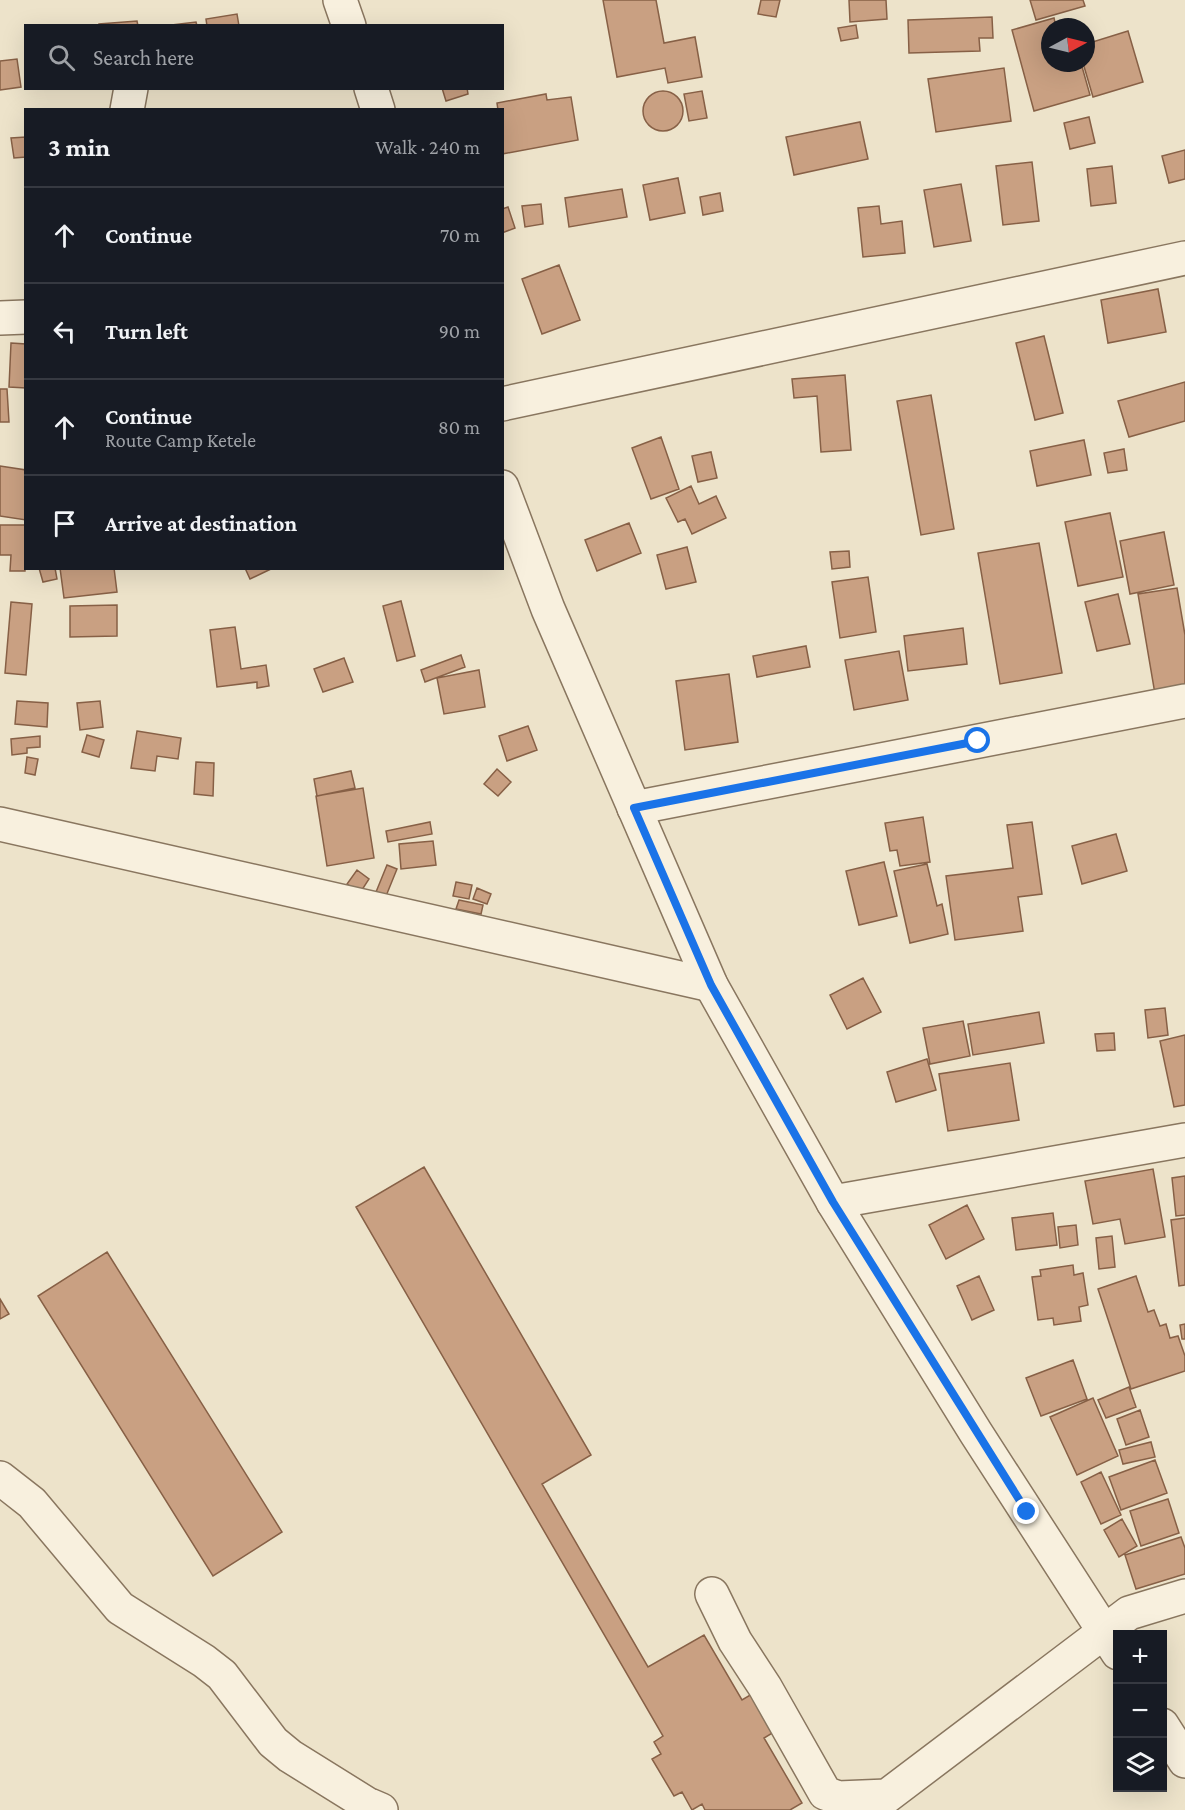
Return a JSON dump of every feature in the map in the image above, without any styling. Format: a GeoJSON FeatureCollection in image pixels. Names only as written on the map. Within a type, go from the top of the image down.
{"type":"FeatureCollection","features":[{"type":"Feature","properties":{"kind":"street"},"geometry":{"type":"LineString","coordinates":[[340,0],[348,24]]}},
{"type":"Feature","properties":{"kind":"street"},"geometry":{"type":"LineString","coordinates":[[127,108],[131,90]]}},
{"type":"Feature","properties":{"kind":"street"},"geometry":{"type":"LineString","coordinates":[[372,90],[377,108]]}},
{"type":"Feature","properties":{"kind":"street"},"geometry":{"type":"LineString","coordinates":[[504,404],[1185,258]]}},
{"type":"Feature","properties":{"kind":"street"},"geometry":{"type":"LineString","coordinates":[[0,318],[24,317]]}},
{"type":"Feature","properties":{"kind":"street"},"geometry":{"type":"LineString","coordinates":[[504,492],[548,609],[711,985],[833,1202],[976,1433],[1111,1642]]}},
{"type":"Feature","properties":{"kind":"street"},"geometry":{"type":"LineString","coordinates":[[634,808],[1185,701]]}},
{"type":"Feature","properties":{"kind":"street"},"geometry":{"type":"LineString","coordinates":[[0,824],[711,985]]}},
{"type":"Feature","properties":{"kind":"street"},"geometry":{"type":"LineString","coordinates":[[833,1202],[1185,1140]]}},
{"type":"Feature","properties":{"kind":"street"},"geometry":{"type":"LineString","coordinates":[[0,1478],[32,1503],[120,1608],[204,1661],[222,1675],[273,1742],[290,1756],[367,1804],[381,1810]]}},
{"type":"Feature","properties":{"kind":"street"},"geometry":{"type":"LineString","coordinates":[[712,1594],[735,1641],[765,1687],[825,1793],[838,1798],[875,1803],[1111,1642],[1129,1613],[1185,1596]]}},
{"type":"Feature","properties":{"kind":"street"},"geometry":{"type":"LineString","coordinates":[[1167,1733],[1185,1761]]}},
{"type":"Feature","properties":{"kind":"building"},"geometry":{"type":"Polygon","coordinates":[[[603,0],[656,0],[664,43],[695,37],[702,77],[668,83],[665,68],[617,77],[603,0]]]}},
{"type":"Feature","properties":{"kind":"building"},"geometry":{"type":"Polygon","coordinates":[[[761,0],[780,0],[776,17],[758,14],[761,0]]]}},
{"type":"Feature","properties":{"kind":"building"},"geometry":{"type":"Polygon","coordinates":[[[849,0],[886,0],[887,19],[850,22],[849,0]]]}},
{"type":"Feature","properties":{"kind":"building"},"geometry":{"type":"Polygon","coordinates":[[[1030,0],[1083,0],[1085,6],[1036,20],[1030,0]]]}},
{"type":"Feature","properties":{"kind":"building"},"geometry":{"type":"Polygon","coordinates":[[[237,14],[239,24],[207,24],[206,19],[237,14]]]}},
{"type":"Feature","properties":{"kind":"building"},"geometry":{"type":"Polygon","coordinates":[[[992,17],[993,38],[979,38],[980,51],[909,53],[908,20],[992,17]]]}},
{"type":"Feature","properties":{"kind":"building"},"geometry":{"type":"Polygon","coordinates":[[[137,21],[138,24],[99,24],[137,21]]]}},
{"type":"Feature","properties":{"kind":"building"},"geometry":{"type":"Polygon","coordinates":[[[1041,22],[1041,72],[1084,72],[1090,95],[1034,111],[1012,30],[1041,22]]]}},
{"type":"Feature","properties":{"kind":"building"},"geometry":{"type":"Polygon","coordinates":[[[856,25],[858,38],[841,41],[838,28],[856,25]]]}},
{"type":"Feature","properties":{"kind":"building"},"geometry":{"type":"Polygon","coordinates":[[[1128,31],[1143,82],[1093,97],[1086,72],[1095,72],[1095,41],[1128,31]]]}},
{"type":"Feature","properties":{"kind":"building"},"geometry":{"type":"Polygon","coordinates":[[[17,59],[21,87],[0,90],[0,61],[17,59]]]}},
{"type":"Feature","properties":{"kind":"building"},"geometry":{"type":"Polygon","coordinates":[[[1004,68],[1011,121],[936,132],[928,79],[1004,68]]]}},
{"type":"Feature","properties":{"kind":"building"},"geometry":{"type":"Polygon","coordinates":[[[443,90],[467,90],[468,94],[446,101],[443,90]]]}},
{"type":"Feature","properties":{"kind":"building"},"geometry":{"type":"Polygon","coordinates":[[[663,91],[677,97],[683,111],[677,125],[663,131],[649,125],[643,111],[649,97],[663,91]]]}},
{"type":"Feature","properties":{"kind":"building"},"geometry":{"type":"Polygon","coordinates":[[[702,91],[707,118],[689,121],[684,94],[702,91]]]}},
{"type":"Feature","properties":{"kind":"building"},"geometry":{"type":"Polygon","coordinates":[[[546,94],[547,100],[571,97],[578,140],[504,154],[504,108],[498,108],[497,103],[546,94]]]}},
{"type":"Feature","properties":{"kind":"building"},"geometry":{"type":"Polygon","coordinates":[[[1089,117],[1095,143],[1070,149],[1064,123],[1089,117]]]}},
{"type":"Feature","properties":{"kind":"building"},"geometry":{"type":"Polygon","coordinates":[[[860,122],[868,159],[794,175],[786,137],[860,122]]]}},
{"type":"Feature","properties":{"kind":"building"},"geometry":{"type":"Polygon","coordinates":[[[24,137],[24,157],[14,158],[11,138],[24,137]]]}},
{"type":"Feature","properties":{"kind":"building"},"geometry":{"type":"Polygon","coordinates":[[[1185,150],[1185,179],[1169,183],[1162,156],[1185,150]]]}},
{"type":"Feature","properties":{"kind":"building"},"geometry":{"type":"Polygon","coordinates":[[[1032,162],[1039,221],[1003,225],[996,166],[1032,162]]]}},
{"type":"Feature","properties":{"kind":"building"},"geometry":{"type":"Polygon","coordinates":[[[1112,166],[1116,203],[1091,206],[1087,169],[1112,166]]]}},
{"type":"Feature","properties":{"kind":"building"},"geometry":{"type":"Polygon","coordinates":[[[678,178],[685,213],[650,220],[643,185],[678,178]]]}},
{"type":"Feature","properties":{"kind":"building"},"geometry":{"type":"Polygon","coordinates":[[[961,184],[971,241],[934,247],[924,190],[961,184]]]}},
{"type":"Feature","properties":{"kind":"building"},"geometry":{"type":"Polygon","coordinates":[[[622,189],[627,217],[569,227],[565,198],[622,189]]]}},
{"type":"Feature","properties":{"kind":"building"},"geometry":{"type":"Polygon","coordinates":[[[720,193],[723,211],[703,215],[700,197],[720,193]]]}},
{"type":"Feature","properties":{"kind":"building"},"geometry":{"type":"Polygon","coordinates":[[[541,204],[543,224],[525,227],[522,206],[541,204]]]}},
{"type":"Feature","properties":{"kind":"building"},"geometry":{"type":"Polygon","coordinates":[[[879,206],[881,224],[902,221],[905,253],[863,257],[858,208],[879,206]]]}},
{"type":"Feature","properties":{"kind":"building"},"geometry":{"type":"Polygon","coordinates":[[[508,207],[515,228],[504,232],[504,208],[508,207]]]}},
{"type":"Feature","properties":{"kind":"building"},"geometry":{"type":"Polygon","coordinates":[[[559,265],[580,320],[542,334],[522,279],[559,265]]]}},
{"type":"Feature","properties":{"kind":"building"},"geometry":{"type":"Polygon","coordinates":[[[1158,289],[1166,332],[1108,343],[1101,300],[1158,289]]]}},
{"type":"Feature","properties":{"kind":"building"},"geometry":{"type":"Polygon","coordinates":[[[1044,336],[1063,413],[1035,420],[1016,343],[1044,336]]]}},
{"type":"Feature","properties":{"kind":"building"},"geometry":{"type":"Polygon","coordinates":[[[11,343],[24,344],[24,388],[9,387],[11,343]]]}},
{"type":"Feature","properties":{"kind":"building"},"geometry":{"type":"Polygon","coordinates":[[[845,375],[851,450],[821,452],[817,396],[794,398],[792,379],[845,375]]]}},
{"type":"Feature","properties":{"kind":"building"},"geometry":{"type":"Polygon","coordinates":[[[1185,382],[1185,421],[1129,437],[1118,401],[1185,382]]]}},
{"type":"Feature","properties":{"kind":"building"},"geometry":{"type":"Polygon","coordinates":[[[0,389],[7,389],[9,422],[0,422],[0,389]]]}},
{"type":"Feature","properties":{"kind":"building"},"geometry":{"type":"Polygon","coordinates":[[[931,395],[954,529],[921,535],[897,401],[931,395]]]}},
{"type":"Feature","properties":{"kind":"building"},"geometry":{"type":"Polygon","coordinates":[[[661,437],[679,489],[651,499],[632,448],[661,437]]]}},
{"type":"Feature","properties":{"kind":"building"},"geometry":{"type":"Polygon","coordinates":[[[1084,440],[1091,475],[1037,486],[1030,451],[1084,440]]]}},
{"type":"Feature","properties":{"kind":"building"},"geometry":{"type":"Polygon","coordinates":[[[1124,449],[1127,470],[1108,473],[1104,453],[1124,449]]]}},
{"type":"Feature","properties":{"kind":"building"},"geometry":{"type":"Polygon","coordinates":[[[711,452],[717,478],[698,482],[692,456],[711,452]]]}},
{"type":"Feature","properties":{"kind":"building"},"geometry":{"type":"Polygon","coordinates":[[[0,466],[24,470],[24,520],[0,516],[0,466]]]}},
{"type":"Feature","properties":{"kind":"building"},"geometry":{"type":"Polygon","coordinates":[[[691,486],[699,504],[716,496],[726,518],[692,534],[685,519],[678,522],[666,498],[691,486]]]}},
{"type":"Feature","properties":{"kind":"building"},"geometry":{"type":"Polygon","coordinates":[[[1110,513],[1123,577],[1078,586],[1065,522],[1110,513]]]}},
{"type":"Feature","properties":{"kind":"building"},"geometry":{"type":"Polygon","coordinates":[[[629,523],[641,553],[597,571],[585,540],[629,523]]]}},
{"type":"Feature","properties":{"kind":"building"},"geometry":{"type":"Polygon","coordinates":[[[0,525],[24,525],[25,571],[10,571],[11,555],[0,555],[0,525]]]}},
{"type":"Feature","properties":{"kind":"building"},"geometry":{"type":"Polygon","coordinates":[[[1164,532],[1174,585],[1130,594],[1120,541],[1164,532]]]}},
{"type":"Feature","properties":{"kind":"building"},"geometry":{"type":"Polygon","coordinates":[[[1039,543],[1062,673],[1000,684],[978,553],[1039,543]]]}},
{"type":"Feature","properties":{"kind":"building"},"geometry":{"type":"Polygon","coordinates":[[[687,547],[696,582],[666,589],[657,555],[687,547]]]}},
{"type":"Feature","properties":{"kind":"building"},"geometry":{"type":"Polygon","coordinates":[[[849,551],[850,567],[832,569],[830,552],[849,551]]]}},
{"type":"Feature","properties":{"kind":"building"},"geometry":{"type":"Polygon","coordinates":[[[40,570],[55,570],[57,579],[43,582],[40,570]]]}},
{"type":"Feature","properties":{"kind":"building"},"geometry":{"type":"Polygon","coordinates":[[[60,570],[114,570],[117,592],[64,598],[60,570]]]}},
{"type":"Feature","properties":{"kind":"building"},"geometry":{"type":"Polygon","coordinates":[[[246,570],[269,570],[250,579],[246,570]]]}},
{"type":"Feature","properties":{"kind":"building"},"geometry":{"type":"Polygon","coordinates":[[[868,577],[876,632],[840,638],[832,582],[868,577]]]}},
{"type":"Feature","properties":{"kind":"building"},"geometry":{"type":"Polygon","coordinates":[[[1177,588],[1185,635],[1185,695],[1156,700],[1138,594],[1177,588]]]}},
{"type":"Feature","properties":{"kind":"building"},"geometry":{"type":"Polygon","coordinates":[[[1118,594],[1130,644],[1097,651],[1085,602],[1118,594]]]}},
{"type":"Feature","properties":{"kind":"building"},"geometry":{"type":"Polygon","coordinates":[[[401,601],[415,656],[397,661],[383,606],[401,601]]]}},
{"type":"Feature","properties":{"kind":"building"},"geometry":{"type":"Polygon","coordinates":[[[11,602],[32,604],[26,675],[5,673],[11,602]]]}},
{"type":"Feature","properties":{"kind":"building"},"geometry":{"type":"Polygon","coordinates":[[[117,605],[117,636],[70,637],[70,606],[117,605]]]}},
{"type":"Feature","properties":{"kind":"building"},"geometry":{"type":"Polygon","coordinates":[[[235,627],[241,669],[266,665],[269,686],[257,688],[257,682],[217,687],[210,630],[235,627]]]}},
{"type":"Feature","properties":{"kind":"building"},"geometry":{"type":"Polygon","coordinates":[[[963,628],[967,664],[908,671],[904,636],[963,628]]]}},
{"type":"Feature","properties":{"kind":"building"},"geometry":{"type":"Polygon","coordinates":[[[806,646],[810,667],[757,677],[753,656],[806,646]]]}},
{"type":"Feature","properties":{"kind":"building"},"geometry":{"type":"Polygon","coordinates":[[[899,651],[908,700],[854,710],[845,660],[899,651]]]}},
{"type":"Feature","properties":{"kind":"building"},"geometry":{"type":"Polygon","coordinates":[[[461,655],[465,667],[425,682],[421,670],[461,655]]]}},
{"type":"Feature","properties":{"kind":"building"},"geometry":{"type":"Polygon","coordinates":[[[344,658],[353,682],[323,692],[314,669],[344,658]]]}},
{"type":"Feature","properties":{"kind":"building"},"geometry":{"type":"Polygon","coordinates":[[[479,670],[485,707],[444,714],[437,678],[479,670]]]}},
{"type":"Feature","properties":{"kind":"building"},"geometry":{"type":"Polygon","coordinates":[[[729,674],[738,742],[685,750],[676,681],[729,674]]]}},
{"type":"Feature","properties":{"kind":"building"},"geometry":{"type":"Polygon","coordinates":[[[17,701],[48,703],[47,727],[15,724],[17,701]]]}},
{"type":"Feature","properties":{"kind":"building"},"geometry":{"type":"Polygon","coordinates":[[[100,701],[103,727],[80,730],[77,703],[100,701]]]}},
{"type":"Feature","properties":{"kind":"building"},"geometry":{"type":"Polygon","coordinates":[[[528,726],[537,750],[507,761],[499,736],[528,726]]]}},
{"type":"Feature","properties":{"kind":"building"},"geometry":{"type":"Polygon","coordinates":[[[137,731],[181,738],[178,759],[157,756],[155,771],[131,768],[137,731]]]}},
{"type":"Feature","properties":{"kind":"building"},"geometry":{"type":"Polygon","coordinates":[[[87,735],[104,740],[99,757],[82,752],[87,735]]]}},
{"type":"Feature","properties":{"kind":"building"},"geometry":{"type":"Polygon","coordinates":[[[40,736],[40,747],[27,748],[27,753],[12,755],[11,739],[40,736]]]}},
{"type":"Feature","properties":{"kind":"building"},"geometry":{"type":"Polygon","coordinates":[[[27,757],[38,759],[35,775],[25,773],[27,757]]]}},
{"type":"Feature","properties":{"kind":"building"},"geometry":{"type":"Polygon","coordinates":[[[196,762],[214,763],[213,796],[194,794],[196,762]]]}},
{"type":"Feature","properties":{"kind":"building"},"geometry":{"type":"Polygon","coordinates":[[[497,769],[511,782],[498,796],[484,784],[497,769]]]}},
{"type":"Feature","properties":{"kind":"building"},"geometry":{"type":"Polygon","coordinates":[[[351,771],[355,788],[317,796],[314,779],[351,771]]]}},
{"type":"Feature","properties":{"kind":"building"},"geometry":{"type":"Polygon","coordinates":[[[363,788],[374,858],[327,866],[316,796],[363,788]]]}},
{"type":"Feature","properties":{"kind":"building"},"geometry":{"type":"Polygon","coordinates":[[[923,817],[930,862],[900,866],[897,850],[890,851],[885,823],[923,817]]]}},
{"type":"Feature","properties":{"kind":"building"},"geometry":{"type":"Polygon","coordinates":[[[430,822],[432,834],[388,842],[386,831],[430,822]]]}},
{"type":"Feature","properties":{"kind":"building"},"geometry":{"type":"Polygon","coordinates":[[[1032,822],[1042,894],[1018,897],[1023,931],[955,940],[946,876],[1013,868],[1007,825],[1032,822]]]}},
{"type":"Feature","properties":{"kind":"building"},"geometry":{"type":"Polygon","coordinates":[[[1116,834],[1127,871],[1082,884],[1072,846],[1116,834]]]}},
{"type":"Feature","properties":{"kind":"building"},"geometry":{"type":"Polygon","coordinates":[[[433,841],[436,865],[401,869],[399,844],[433,841]]]}},
{"type":"Feature","properties":{"kind":"building"},"geometry":{"type":"Polygon","coordinates":[[[884,862],[897,916],[859,925],[846,871],[884,862]]]}},
{"type":"Feature","properties":{"kind":"building"},"geometry":{"type":"Polygon","coordinates":[[[927,864],[937,906],[942,904],[948,934],[910,943],[894,871],[927,864]]]}},
{"type":"Feature","properties":{"kind":"building"},"geometry":{"type":"Polygon","coordinates":[[[387,865],[397,869],[386,896],[376,892],[387,865]]]}},
{"type":"Feature","properties":{"kind":"building"},"geometry":{"type":"Polygon","coordinates":[[[357,870],[369,879],[360,893],[347,884],[357,870]]]}},
{"type":"Feature","properties":{"kind":"building"},"geometry":{"type":"Polygon","coordinates":[[[456,882],[472,885],[469,899],[453,896],[456,882]]]}},
{"type":"Feature","properties":{"kind":"building"},"geometry":{"type":"Polygon","coordinates":[[[477,888],[491,894],[487,904],[473,899],[477,888]]]}},
{"type":"Feature","properties":{"kind":"building"},"geometry":{"type":"Polygon","coordinates":[[[459,900],[483,905],[481,914],[456,909],[459,900]]]}},
{"type":"Feature","properties":{"kind":"building"},"geometry":{"type":"Polygon","coordinates":[[[863,978],[881,1012],[847,1029],[830,995],[863,978]]]}},
{"type":"Feature","properties":{"kind":"building"},"geometry":{"type":"Polygon","coordinates":[[[1165,1008],[1168,1035],[1148,1038],[1145,1010],[1165,1008]]]}},
{"type":"Feature","properties":{"kind":"building"},"geometry":{"type":"Polygon","coordinates":[[[1039,1012],[1044,1043],[973,1055],[968,1024],[1039,1012]]]}},
{"type":"Feature","properties":{"kind":"building"},"geometry":{"type":"Polygon","coordinates":[[[963,1021],[970,1056],[930,1064],[923,1028],[963,1021]]]}},
{"type":"Feature","properties":{"kind":"building"},"geometry":{"type":"Polygon","coordinates":[[[1114,1033],[1115,1050],[1097,1051],[1095,1034],[1114,1033]]]}},
{"type":"Feature","properties":{"kind":"building"},"geometry":{"type":"Polygon","coordinates":[[[1185,1035],[1185,1105],[1174,1107],[1160,1041],[1185,1035]]]}},
{"type":"Feature","properties":{"kind":"building"},"geometry":{"type":"Polygon","coordinates":[[[927,1059],[936,1090],[896,1102],[887,1072],[927,1059]]]}},
{"type":"Feature","properties":{"kind":"building"},"geometry":{"type":"Polygon","coordinates":[[[1010,1063],[1019,1120],[948,1131],[939,1074],[1010,1063]]]}},
{"type":"Feature","properties":{"kind":"building"},"geometry":{"type":"Polygon","coordinates":[[[424,1167],[591,1455],[542,1484],[648,1667],[704,1635],[742,1700],[757,1691],[779,1729],[764,1738],[802,1803],[790,1810],[705,1810],[702,1804],[692,1810],[682,1792],[674,1796],[652,1759],[661,1754],[654,1742],[663,1736],[356,1207],[424,1167]]]}},
{"type":"Feature","properties":{"kind":"building"},"geometry":{"type":"Polygon","coordinates":[[[1153,1169],[1165,1237],[1125,1244],[1120,1219],[1093,1224],[1085,1181],[1153,1169]]]}},
{"type":"Feature","properties":{"kind":"building"},"geometry":{"type":"Polygon","coordinates":[[[1185,1176],[1185,1215],[1176,1216],[1172,1178],[1185,1176]]]}},
{"type":"Feature","properties":{"kind":"building"},"geometry":{"type":"Polygon","coordinates":[[[967,1205],[984,1239],[946,1259],[929,1225],[967,1205]]]}},
{"type":"Feature","properties":{"kind":"building"},"geometry":{"type":"Polygon","coordinates":[[[1053,1213],[1057,1245],[1016,1250],[1012,1218],[1053,1213]]]}},
{"type":"Feature","properties":{"kind":"building"},"geometry":{"type":"Polygon","coordinates":[[[1185,1218],[1185,1285],[1179,1286],[1171,1220],[1185,1218]]]}},
{"type":"Feature","properties":{"kind":"building"},"geometry":{"type":"Polygon","coordinates":[[[1076,1225],[1078,1245],[1060,1248],[1058,1227],[1076,1225]]]}},
{"type":"Feature","properties":{"kind":"building"},"geometry":{"type":"Polygon","coordinates":[[[1112,1236],[1115,1267],[1099,1269],[1096,1238],[1112,1236]]]}},
{"type":"Feature","properties":{"kind":"building"},"geometry":{"type":"Polygon","coordinates":[[[107,1252],[282,1532],[213,1576],[38,1296],[107,1252]]]}},
{"type":"Feature","properties":{"kind":"building"},"geometry":{"type":"Polygon","coordinates":[[[1073,1265],[1074,1275],[1083,1273],[1088,1305],[1079,1307],[1081,1321],[1054,1325],[1053,1318],[1038,1320],[1032,1277],[1041,1276],[1040,1270],[1073,1265]]]}},
{"type":"Feature","properties":{"kind":"building"},"geometry":{"type":"Polygon","coordinates":[[[979,1276],[994,1310],[972,1320],[957,1286],[979,1276]]]}},
{"type":"Feature","properties":{"kind":"building"},"geometry":{"type":"Polygon","coordinates":[[[1136,1276],[1148,1312],[1154,1310],[1160,1326],[1166,1324],[1170,1338],[1178,1336],[1185,1356],[1185,1371],[1131,1389],[1098,1289],[1136,1276]]]}},
{"type":"Feature","properties":{"kind":"building"},"geometry":{"type":"Polygon","coordinates":[[[0,1299],[9,1314],[0,1319],[0,1299]]]}},
{"type":"Feature","properties":{"kind":"building"},"geometry":{"type":"Polygon","coordinates":[[[1185,1324],[1185,1339],[1182,1339],[1180,1325],[1185,1324]]]}},
{"type":"Feature","properties":{"kind":"building"},"geometry":{"type":"Polygon","coordinates":[[[1073,1360],[1087,1399],[1041,1416],[1026,1378],[1073,1360]]]}},
{"type":"Feature","properties":{"kind":"building"},"geometry":{"type":"Polygon","coordinates":[[[1129,1387],[1136,1407],[1106,1418],[1098,1400],[1129,1387]]]}},
{"type":"Feature","properties":{"kind":"building"},"geometry":{"type":"Polygon","coordinates":[[[1093,1398],[1118,1456],[1077,1475],[1050,1417],[1093,1398]]]}},
{"type":"Feature","properties":{"kind":"building"},"geometry":{"type":"Polygon","coordinates":[[[1140,1410],[1149,1437],[1126,1445],[1117,1419],[1140,1410]]]}},
{"type":"Feature","properties":{"kind":"building"},"geometry":{"type":"Polygon","coordinates":[[[1151,1442],[1155,1457],[1123,1464],[1119,1450],[1151,1442]]]}},
{"type":"Feature","properties":{"kind":"building"},"geometry":{"type":"Polygon","coordinates":[[[1155,1460],[1167,1493],[1121,1510],[1109,1477],[1155,1460]]]}},
{"type":"Feature","properties":{"kind":"building"},"geometry":{"type":"Polygon","coordinates":[[[1101,1472],[1121,1515],[1101,1524],[1081,1482],[1101,1472]]]}},
{"type":"Feature","properties":{"kind":"building"},"geometry":{"type":"Polygon","coordinates":[[[1168,1499],[1179,1533],[1141,1546],[1130,1511],[1168,1499]]]}},
{"type":"Feature","properties":{"kind":"building"},"geometry":{"type":"Polygon","coordinates":[[[1122,1519],[1137,1546],[1119,1557],[1104,1530],[1122,1519]]]}},
{"type":"Feature","properties":{"kind":"building"},"geometry":{"type":"Polygon","coordinates":[[[1181,1537],[1185,1548],[1185,1574],[1136,1589],[1125,1555],[1181,1537]]]}},
{"type":"Feature","properties":{"kind":"route"},"geometry":{"type":"LineString","coordinates":[[978,741],[634,808],[711,985],[833,1202],[1027,1512]]}}]}
